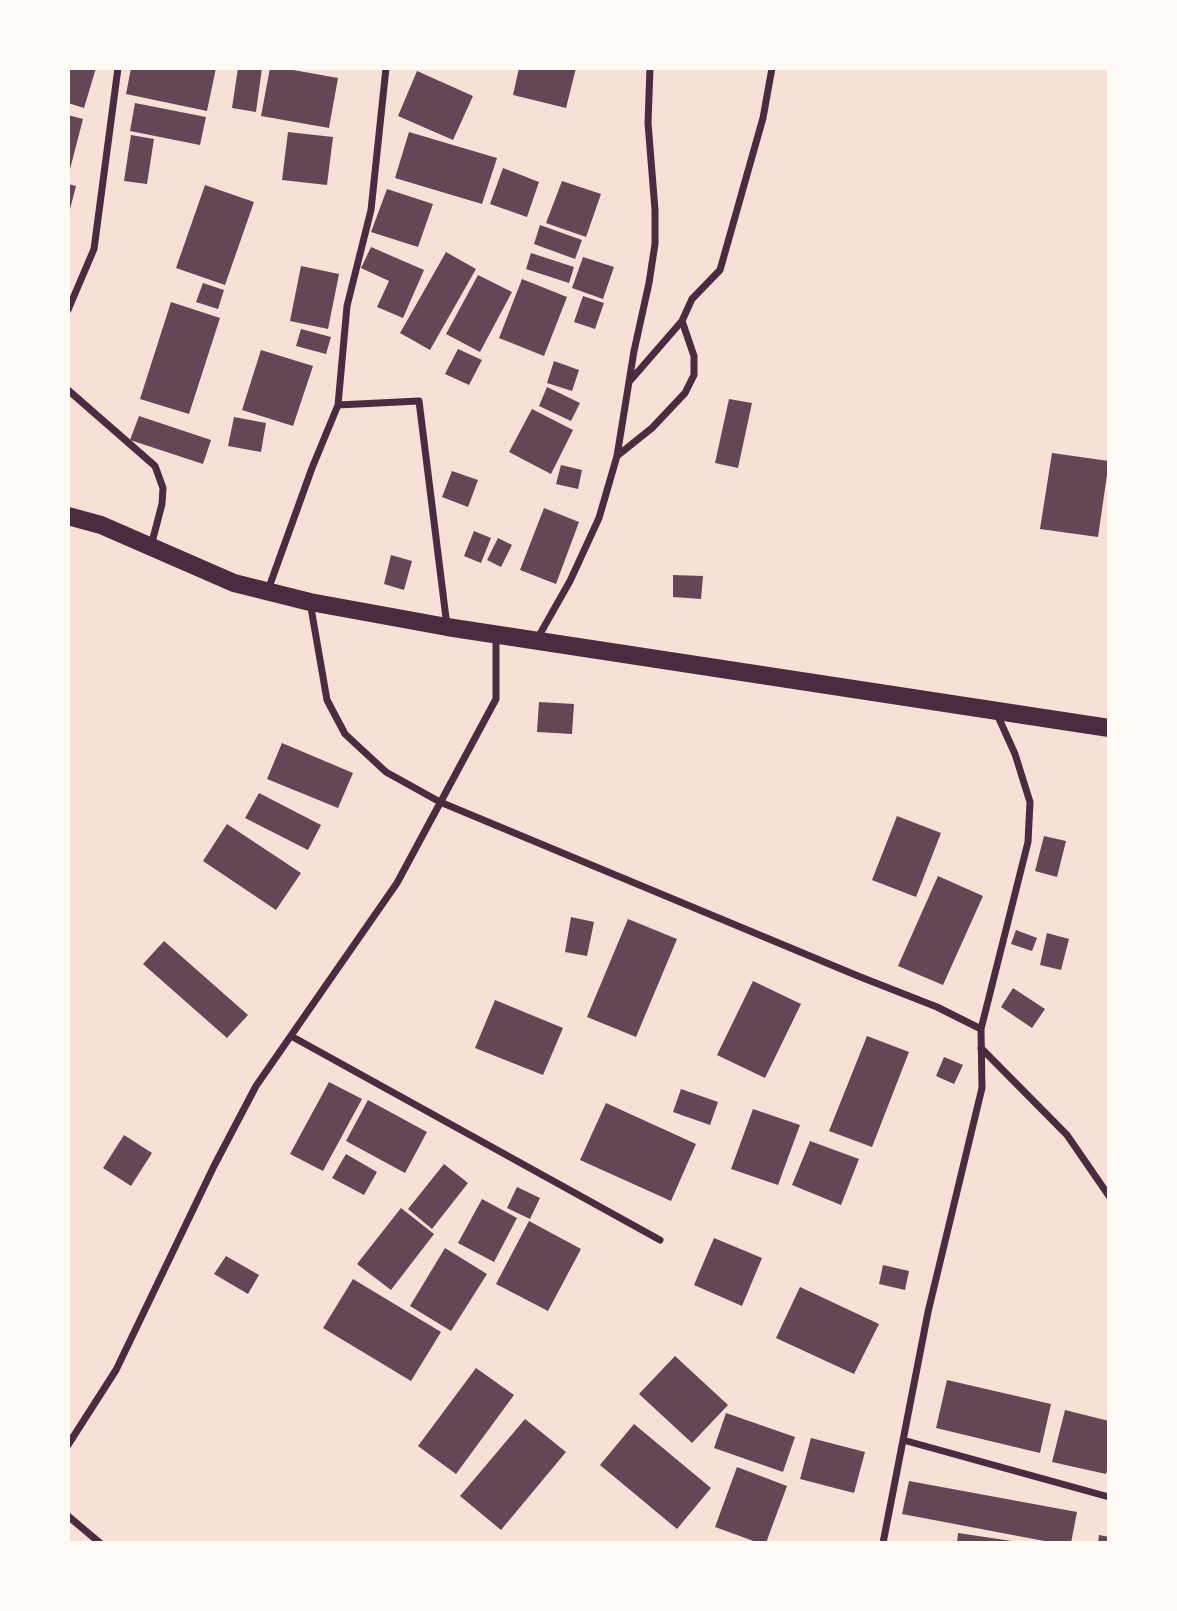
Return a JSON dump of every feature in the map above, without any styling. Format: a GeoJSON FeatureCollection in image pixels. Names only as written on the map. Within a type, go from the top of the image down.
{"type":"FeatureCollection","features":[{"type":"Feature","properties":{"kind":"main road"},"geometry":{"type":"LineString","coordinates":[[68,516],[101,525],[234,583],[310,602],[496,635],[996,711],[1107,724]]}},
{"type":"Feature","properties":{"kind":"street"},"geometry":{"type":"LineString","coordinates":[[68,310],[94,249],[118,68]]}},
{"type":"Feature","properties":{"kind":"street"},"geometry":{"type":"LineString","coordinates":[[268,591],[312,468],[338,405],[347,306],[370,210],[386,68]]}},
{"type":"Feature","properties":{"kind":"street"},"geometry":{"type":"LineString","coordinates":[[536,640],[570,581],[599,518],[617,456],[655,244],[648,123],[650,68]]}},
{"type":"Feature","properties":{"kind":"street"},"geometry":{"type":"LineString","coordinates":[[629,383],[682,321],[692,299],[720,270],[763,118],[772,68]]}},
{"type":"Feature","properties":{"kind":"street"},"geometry":{"type":"LineString","coordinates":[[617,456],[652,428],[685,393],[694,374],[694,356],[682,321]]}},
{"type":"Feature","properties":{"kind":"street"},"geometry":{"type":"LineString","coordinates":[[68,390],[155,467],[163,488],[162,504],[151,547]]}},
{"type":"Feature","properties":{"kind":"street"},"geometry":{"type":"LineString","coordinates":[[338,405],[419,401],[447,627]]}},
{"type":"Feature","properties":{"kind":"street"},"geometry":{"type":"LineString","coordinates":[[310,602],[327,701],[345,734],[386,772],[440,802],[937,1007],[981,1029]]}},
{"type":"Feature","properties":{"kind":"street"},"geometry":{"type":"LineString","coordinates":[[68,1445],[116,1370],[208,1177],[256,1086],[397,883],[496,699],[496,635]]}},
{"type":"Feature","properties":{"kind":"street"},"geometry":{"type":"LineString","coordinates":[[883,1543],[928,1312],[982,1088],[981,1029],[1028,842],[1030,802],[1015,754],[996,711]]}},
{"type":"Feature","properties":{"kind":"street"},"geometry":{"type":"LineString","coordinates":[[291,1036],[660,1240]]}},
{"type":"Feature","properties":{"kind":"street"},"geometry":{"type":"LineString","coordinates":[[981,1048],[1067,1135],[1109,1196]]}},
{"type":"Feature","properties":{"kind":"street"},"geometry":{"type":"LineString","coordinates":[[903,1440],[1109,1497]]}},
{"type":"Feature","properties":{"kind":"street"},"geometry":{"type":"LineString","coordinates":[[68,1516],[100,1543]]}},
{"type":"Feature","properties":{"kind":"building"},"geometry":{"type":"Polygon","coordinates":[[[68,68],[96,68],[84,108],[68,103],[68,68]]]}},
{"type":"Feature","properties":{"kind":"building"},"geometry":{"type":"Polygon","coordinates":[[[131,68],[216,68],[207,111],[126,94],[131,68]]]}},
{"type":"Feature","properties":{"kind":"building"},"geometry":{"type":"Polygon","coordinates":[[[238,68],[262,68],[256,112],[232,108],[238,68]]]}},
{"type":"Feature","properties":{"kind":"building"},"geometry":{"type":"Polygon","coordinates":[[[270,68],[338,78],[329,128],[261,116],[270,68]]]}},
{"type":"Feature","properties":{"kind":"building"},"geometry":{"type":"Polygon","coordinates":[[[519,68],[576,68],[566,108],[513,95],[519,68]]]}},
{"type":"Feature","properties":{"kind":"building"},"geometry":{"type":"Polygon","coordinates":[[[417,71],[473,96],[453,140],[398,116],[417,71]]]}},
{"type":"Feature","properties":{"kind":"building"},"geometry":{"type":"Polygon","coordinates":[[[135,103],[206,117],[200,145],[130,131],[135,103]]]}},
{"type":"Feature","properties":{"kind":"building"},"geometry":{"type":"Polygon","coordinates":[[[68,115],[83,119],[69,173],[68,172],[68,115]]]}},
{"type":"Feature","properties":{"kind":"building"},"geometry":{"type":"Polygon","coordinates":[[[288,132],[333,137],[327,185],[282,180],[288,132]]]}},
{"type":"Feature","properties":{"kind":"building"},"geometry":{"type":"Polygon","coordinates":[[[409,132],[497,158],[482,204],[395,178],[409,132]]]}},
{"type":"Feature","properties":{"kind":"building"},"geometry":{"type":"Polygon","coordinates":[[[131,135],[154,139],[147,184],[124,181],[131,135]]]}},
{"type":"Feature","properties":{"kind":"building"},"geometry":{"type":"Polygon","coordinates":[[[503,168],[539,182],[527,217],[490,204],[503,168]]]}},
{"type":"Feature","properties":{"kind":"building"},"geometry":{"type":"Polygon","coordinates":[[[562,181],[601,194],[586,237],[546,223],[562,181]]]}},
{"type":"Feature","properties":{"kind":"building"},"geometry":{"type":"Polygon","coordinates":[[[68,184],[76,186],[69,213],[68,213],[68,184]]]}},
{"type":"Feature","properties":{"kind":"building"},"geometry":{"type":"Polygon","coordinates":[[[205,185],[254,202],[225,285],[176,268],[205,185]]]}},
{"type":"Feature","properties":{"kind":"building"},"geometry":{"type":"Polygon","coordinates":[[[387,189],[433,204],[418,247],[371,232],[387,189]]]}},
{"type":"Feature","properties":{"kind":"building"},"geometry":{"type":"Polygon","coordinates":[[[540,225],[582,240],[575,259],[534,244],[540,225]]]}},
{"type":"Feature","properties":{"kind":"building"},"geometry":{"type":"Polygon","coordinates":[[[371,247],[424,270],[403,318],[377,307],[389,281],[361,268],[371,247]]]}},
{"type":"Feature","properties":{"kind":"building"},"geometry":{"type":"Polygon","coordinates":[[[446,252],[476,269],[430,350],[400,333],[446,252]]]}},
{"type":"Feature","properties":{"kind":"building"},"geometry":{"type":"Polygon","coordinates":[[[531,253],[574,267],[569,283],[526,269],[531,253]]]}},
{"type":"Feature","properties":{"kind":"building"},"geometry":{"type":"Polygon","coordinates":[[[583,257],[614,267],[603,299],[572,288],[583,257]]]}},
{"type":"Feature","properties":{"kind":"building"},"geometry":{"type":"Polygon","coordinates":[[[301,266],[339,274],[328,329],[290,321],[301,266]]]}},
{"type":"Feature","properties":{"kind":"building"},"geometry":{"type":"Polygon","coordinates":[[[478,275],[512,292],[480,352],[446,334],[478,275]]]}},
{"type":"Feature","properties":{"kind":"building"},"geometry":{"type":"Polygon","coordinates":[[[522,279],[567,297],[544,356],[499,338],[522,279]]]}},
{"type":"Feature","properties":{"kind":"building"},"geometry":{"type":"Polygon","coordinates":[[[203,283],[224,290],[218,309],[196,302],[203,283]]]}},
{"type":"Feature","properties":{"kind":"building"},"geometry":{"type":"Polygon","coordinates":[[[583,296],[604,303],[595,329],[574,322],[583,296]]]}},
{"type":"Feature","properties":{"kind":"building"},"geometry":{"type":"Polygon","coordinates":[[[171,302],[220,318],[189,414],[140,399],[171,302]]]}},
{"type":"Feature","properties":{"kind":"building"},"geometry":{"type":"Polygon","coordinates":[[[301,329],[331,337],[326,354],[296,346],[301,329]]]}},
{"type":"Feature","properties":{"kind":"building"},"geometry":{"type":"Polygon","coordinates":[[[458,349],[482,360],[469,385],[445,374],[458,349]]]}},
{"type":"Feature","properties":{"kind":"building"},"geometry":{"type":"Polygon","coordinates":[[[261,350],[313,366],[293,426],[242,410],[261,350]]]}},
{"type":"Feature","properties":{"kind":"building"},"geometry":{"type":"Polygon","coordinates":[[[554,361],[579,370],[572,391],[547,383],[554,361]]]}},
{"type":"Feature","properties":{"kind":"building"},"geometry":{"type":"Polygon","coordinates":[[[547,387],[580,403],[571,421],[539,406],[547,387]]]}},
{"type":"Feature","properties":{"kind":"building"},"geometry":{"type":"Polygon","coordinates":[[[729,399],[752,403],[738,468],[715,463],[729,399]]]}},
{"type":"Feature","properties":{"kind":"building"},"geometry":{"type":"Polygon","coordinates":[[[532,409],[573,430],[551,474],[509,452],[532,409]]]}},
{"type":"Feature","properties":{"kind":"building"},"geometry":{"type":"Polygon","coordinates":[[[139,416],[211,440],[203,464],[130,440],[139,416]]]}},
{"type":"Feature","properties":{"kind":"building"},"geometry":{"type":"Polygon","coordinates":[[[234,417],[266,423],[261,452],[228,446],[234,417]]]}},
{"type":"Feature","properties":{"kind":"building"},"geometry":{"type":"Polygon","coordinates":[[[1052,453],[1109,461],[1098,537],[1040,529],[1052,453]]]}},
{"type":"Feature","properties":{"kind":"building"},"geometry":{"type":"Polygon","coordinates":[[[561,465],[582,470],[578,489],[556,484],[561,465]]]}},
{"type":"Feature","properties":{"kind":"building"},"geometry":{"type":"Polygon","coordinates":[[[452,471],[478,480],[468,507],[442,497],[452,471]]]}},
{"type":"Feature","properties":{"kind":"building"},"geometry":{"type":"Polygon","coordinates":[[[544,508],[579,522],[556,584],[520,570],[544,508]]]}},
{"type":"Feature","properties":{"kind":"building"},"geometry":{"type":"Polygon","coordinates":[[[474,531],[491,538],[481,563],[464,556],[474,531]]]}},
{"type":"Feature","properties":{"kind":"building"},"geometry":{"type":"Polygon","coordinates":[[[498,538],[512,545],[501,567],[487,560],[498,538]]]}},
{"type":"Feature","properties":{"kind":"building"},"geometry":{"type":"Polygon","coordinates":[[[391,555],[412,561],[404,590],[384,584],[391,555]]]}},
{"type":"Feature","properties":{"kind":"building"},"geometry":{"type":"Polygon","coordinates":[[[673,575],[703,576],[701,599],[673,597],[673,575]]]}},
{"type":"Feature","properties":{"kind":"building"},"geometry":{"type":"Polygon","coordinates":[[[539,702],[574,704],[572,734],[537,732],[539,702]]]}},
{"type":"Feature","properties":{"kind":"building"},"geometry":{"type":"Polygon","coordinates":[[[282,743],[353,773],[338,808],[267,779],[282,743]]]}},
{"type":"Feature","properties":{"kind":"building"},"geometry":{"type":"Polygon","coordinates":[[[259,793],[321,825],[308,850],[245,818],[259,793]]]}},
{"type":"Feature","properties":{"kind":"building"},"geometry":{"type":"Polygon","coordinates":[[[897,816],[941,833],[916,897],[872,880],[897,816]]]}},
{"type":"Feature","properties":{"kind":"building"},"geometry":{"type":"Polygon","coordinates":[[[227,824],[301,873],[276,910],[203,861],[227,824]]]}},
{"type":"Feature","properties":{"kind":"building"},"geometry":{"type":"Polygon","coordinates":[[[1044,836],[1066,841],[1057,877],[1035,871],[1044,836]]]}},
{"type":"Feature","properties":{"kind":"building"},"geometry":{"type":"Polygon","coordinates":[[[938,876],[983,896],[943,985],[898,966],[938,876]]]}},
{"type":"Feature","properties":{"kind":"building"},"geometry":{"type":"Polygon","coordinates":[[[571,917],[594,922],[587,956],[565,952],[571,917]]]}},
{"type":"Feature","properties":{"kind":"building"},"geometry":{"type":"Polygon","coordinates":[[[628,919],[677,939],[636,1037],[587,1017],[628,919]]]}},
{"type":"Feature","properties":{"kind":"building"},"geometry":{"type":"Polygon","coordinates":[[[1016,930],[1037,938],[1032,951],[1011,944],[1016,930]]]}},
{"type":"Feature","properties":{"kind":"building"},"geometry":{"type":"Polygon","coordinates":[[[1047,933],[1069,939],[1061,970],[1040,965],[1047,933]]]}},
{"type":"Feature","properties":{"kind":"building"},"geometry":{"type":"Polygon","coordinates":[[[164,941],[248,1015],[227,1038],[143,964],[164,941]]]}},
{"type":"Feature","properties":{"kind":"building"},"geometry":{"type":"Polygon","coordinates":[[[753,981],[801,1004],[765,1078],[717,1055],[753,981]]]}},
{"type":"Feature","properties":{"kind":"building"},"geometry":{"type":"Polygon","coordinates":[[[1013,988],[1045,1009],[1032,1028],[1001,1007],[1013,988]]]}},
{"type":"Feature","properties":{"kind":"building"},"geometry":{"type":"Polygon","coordinates":[[[495,1000],[563,1028],[543,1075],[475,1048],[495,1000]]]}},
{"type":"Feature","properties":{"kind":"building"},"geometry":{"type":"Polygon","coordinates":[[[867,1036],[909,1052],[872,1147],[829,1131],[867,1036]]]}},
{"type":"Feature","properties":{"kind":"building"},"geometry":{"type":"Polygon","coordinates":[[[944,1057],[963,1065],[954,1084],[936,1076],[944,1057]]]}},
{"type":"Feature","properties":{"kind":"building"},"geometry":{"type":"Polygon","coordinates":[[[329,1082],[362,1099],[323,1171],[290,1154],[329,1082]]]}},
{"type":"Feature","properties":{"kind":"building"},"geometry":{"type":"Polygon","coordinates":[[[681,1089],[718,1102],[710,1125],[673,1112],[681,1089]]]}},
{"type":"Feature","properties":{"kind":"building"},"geometry":{"type":"Polygon","coordinates":[[[368,1100],[427,1132],[405,1173],[346,1141],[368,1100]]]}},
{"type":"Feature","properties":{"kind":"building"},"geometry":{"type":"Polygon","coordinates":[[[606,1103],[696,1144],[671,1201],[580,1160],[606,1103]]]}},
{"type":"Feature","properties":{"kind":"building"},"geometry":{"type":"Polygon","coordinates":[[[753,1109],[800,1125],[778,1185],[731,1169],[753,1109]]]}},
{"type":"Feature","properties":{"kind":"building"},"geometry":{"type":"Polygon","coordinates":[[[124,1135],[152,1153],[131,1186],[103,1168],[124,1135]]]}},
{"type":"Feature","properties":{"kind":"building"},"geometry":{"type":"Polygon","coordinates":[[[810,1141],[859,1159],[841,1205],[792,1185],[810,1141]]]}},
{"type":"Feature","properties":{"kind":"building"},"geometry":{"type":"Polygon","coordinates":[[[346,1154],[377,1172],[364,1195],[332,1178],[346,1154]]]}},
{"type":"Feature","properties":{"kind":"building"},"geometry":{"type":"Polygon","coordinates":[[[444,1164],[468,1183],[432,1229],[408,1209],[444,1164]]]}},
{"type":"Feature","properties":{"kind":"building"},"geometry":{"type":"Polygon","coordinates":[[[517,1187],[540,1198],[530,1219],[507,1208],[517,1187]]]}},
{"type":"Feature","properties":{"kind":"building"},"geometry":{"type":"Polygon","coordinates":[[[482,1199],[517,1218],[494,1262],[458,1243],[482,1199]]]}},
{"type":"Feature","properties":{"kind":"building"},"geometry":{"type":"Polygon","coordinates":[[[401,1208],[434,1234],[391,1290],[357,1264],[401,1208]]]}},
{"type":"Feature","properties":{"kind":"building"},"geometry":{"type":"Polygon","coordinates":[[[529,1221],[581,1249],[548,1311],[496,1284],[529,1221]]]}},
{"type":"Feature","properties":{"kind":"building"},"geometry":{"type":"Polygon","coordinates":[[[714,1238],[762,1258],[742,1306],[694,1285],[714,1238]]]}},
{"type":"Feature","properties":{"kind":"building"},"geometry":{"type":"Polygon","coordinates":[[[445,1248],[487,1274],[451,1331],[410,1306],[445,1248]]]}},
{"type":"Feature","properties":{"kind":"building"},"geometry":{"type":"Polygon","coordinates":[[[226,1256],[259,1275],[248,1294],[214,1274],[226,1256]]]}},
{"type":"Feature","properties":{"kind":"building"},"geometry":{"type":"Polygon","coordinates":[[[883,1265],[909,1271],[905,1290],[879,1284],[883,1265]]]}},
{"type":"Feature","properties":{"kind":"building"},"geometry":{"type":"Polygon","coordinates":[[[353,1279],[441,1332],[411,1381],[323,1328],[353,1279]]]}},
{"type":"Feature","properties":{"kind":"building"},"geometry":{"type":"Polygon","coordinates":[[[800,1287],[879,1324],[854,1374],[776,1338],[800,1287]]]}},
{"type":"Feature","properties":{"kind":"building"},"geometry":{"type":"Polygon","coordinates":[[[675,1356],[728,1405],[692,1443],[639,1394],[675,1356]]]}},
{"type":"Feature","properties":{"kind":"building"},"geometry":{"type":"Polygon","coordinates":[[[476,1368],[514,1395],[456,1474],[418,1446],[476,1368]]]}},
{"type":"Feature","properties":{"kind":"building"},"geometry":{"type":"Polygon","coordinates":[[[947,1380],[1051,1404],[1040,1453],[936,1428],[947,1380]]]}},
{"type":"Feature","properties":{"kind":"building"},"geometry":{"type":"Polygon","coordinates":[[[1065,1410],[1109,1421],[1109,1464],[1106,1474],[1052,1462],[1065,1410]]]}},
{"type":"Feature","properties":{"kind":"building"},"geometry":{"type":"Polygon","coordinates":[[[726,1413],[795,1437],[783,1472],[714,1448],[726,1413]]]}},
{"type":"Feature","properties":{"kind":"building"},"geometry":{"type":"Polygon","coordinates":[[[525,1419],[566,1452],[501,1530],[460,1496],[525,1419]]]}},
{"type":"Feature","properties":{"kind":"building"},"geometry":{"type":"Polygon","coordinates":[[[634,1424],[711,1488],[677,1529],[600,1465],[634,1424]]]}},
{"type":"Feature","properties":{"kind":"building"},"geometry":{"type":"Polygon","coordinates":[[[811,1438],[865,1452],[854,1493],[800,1479],[811,1438]]]}},
{"type":"Feature","properties":{"kind":"building"},"geometry":{"type":"Polygon","coordinates":[[[737,1467],[787,1486],[766,1543],[715,1527],[737,1467]]]}},
{"type":"Feature","properties":{"kind":"building"},"geometry":{"type":"Polygon","coordinates":[[[909,1481],[1077,1512],[1071,1543],[1055,1543],[902,1514],[909,1481]]]}},
{"type":"Feature","properties":{"kind":"building"},"geometry":{"type":"Polygon","coordinates":[[[958,1533],[1012,1541],[1012,1543],[957,1543],[958,1533]]]}},
{"type":"Feature","properties":{"kind":"building"},"geometry":{"type":"Polygon","coordinates":[[[1099,1535],[1109,1537],[1109,1543],[1098,1543],[1099,1535]]]}}]}
